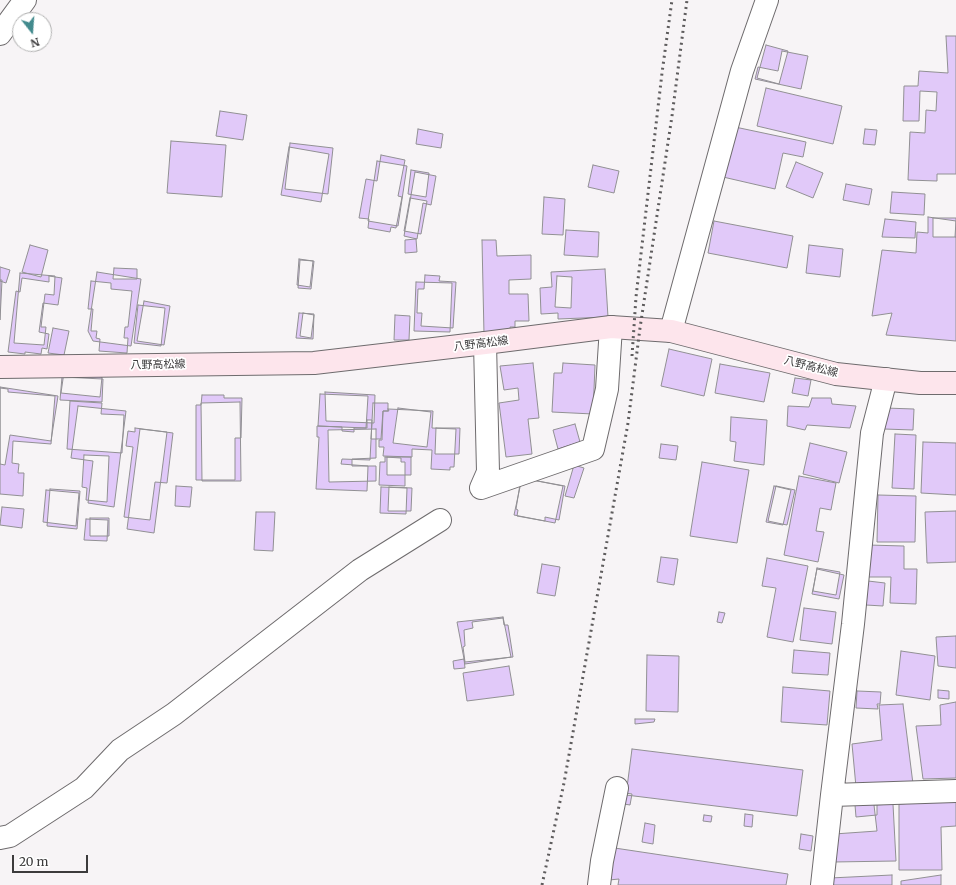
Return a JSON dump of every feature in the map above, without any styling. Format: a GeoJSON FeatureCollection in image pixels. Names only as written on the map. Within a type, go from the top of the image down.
{"type":"FeatureCollection","features":[{"type":"Feature","properties":{"kind":"main road","name":"八野高松線"},"geometry":{"type":"LineString","coordinates":[[0,367],[314,363],[610,327],[671,331],[836,374],[920,383],[956,383]]}},
{"type":"Feature","properties":{"kind":"street"},"geometry":{"type":"LineString","coordinates":[[0,34],[25,0]]}},
{"type":"Feature","properties":{"kind":"street"},"geometry":{"type":"LineString","coordinates":[[671,331],[742,71],[767,0]]}},
{"type":"Feature","properties":{"kind":"street"},"geometry":{"type":"LineString","coordinates":[[485,343],[488,472],[481,488],[593,449],[607,389],[610,327]]}},
{"type":"Feature","properties":{"kind":"street"},"geometry":{"type":"LineString","coordinates":[[822,885],[853,624],[872,433],[886,379]]}},
{"type":"Feature","properties":{"kind":"street"},"geometry":{"type":"LineString","coordinates":[[0,838],[10,836],[84,788],[120,750],[174,714],[360,570],[440,520]]}},
{"type":"Feature","properties":{"kind":"street"},"geometry":{"type":"LineString","coordinates":[[599,885],[602,861],[617,788]]}},
{"type":"Feature","properties":{"kind":"street"},"geometry":{"type":"LineString","coordinates":[[832,795],[956,791]]}},
{"type":"Feature","properties":{"kind":"building"},"geometry":{"type":"Polygon","coordinates":[[[946,36],[956,36],[956,174],[937,174],[937,181],[908,180],[910,132],[925,133],[926,110],[936,111],[937,92],[920,91],[919,121],[903,121],[904,86],[918,86],[919,71],[948,73],[946,36]]]}},
{"type":"Feature","properties":{"kind":"building"},"geometry":{"type":"Polygon","coordinates":[[[766,45],[788,51],[779,84],[757,78],[766,45]]]}},
{"type":"Feature","properties":{"kind":"building"},"geometry":{"type":"Polygon","coordinates":[[[782,51],[808,56],[801,89],[755,79],[758,67],[778,71],[782,51]]]}},
{"type":"Feature","properties":{"kind":"building"},"geometry":{"type":"Polygon","coordinates":[[[766,88],[842,106],[833,144],[757,126],[766,88]]]}},
{"type":"Feature","properties":{"kind":"building"},"geometry":{"type":"Polygon","coordinates":[[[220,111],[247,115],[243,140],[216,136],[220,111]]]}},
{"type":"Feature","properties":{"kind":"building"},"geometry":{"type":"Polygon","coordinates":[[[735,127],[806,142],[803,157],[783,153],[775,189],[723,177],[735,127]]]}},
{"type":"Feature","properties":{"kind":"building"},"geometry":{"type":"Polygon","coordinates":[[[418,129],[443,134],[441,148],[416,144],[418,129]]]}},
{"type":"Feature","properties":{"kind":"building"},"geometry":{"type":"Polygon","coordinates":[[[865,129],[877,130],[875,145],[863,144],[865,129]]]}},
{"type":"Feature","properties":{"kind":"building"},"geometry":{"type":"Polygon","coordinates":[[[171,141],[226,145],[222,197],[167,193],[171,141]]]}},
{"type":"Feature","properties":{"kind":"building"},"geometry":{"type":"Polygon","coordinates":[[[290,143],[333,148],[328,194],[285,189],[290,143]]]}},
{"type":"Feature","properties":{"kind":"building"},"geometry":{"type":"Polygon","coordinates":[[[289,147],[329,154],[321,202],[281,195],[289,147]]]}},
{"type":"Feature","properties":{"kind":"building"},"geometry":{"type":"Polygon","coordinates":[[[381,155],[405,160],[398,196],[402,197],[396,228],[391,227],[390,232],[368,228],[369,219],[359,218],[366,179],[377,181],[381,155]]]}},
{"type":"Feature","properties":{"kind":"building"},"geometry":{"type":"Polygon","coordinates":[[[377,161],[407,166],[398,226],[368,221],[377,161]]]}},
{"type":"Feature","properties":{"kind":"building"},"geometry":{"type":"Polygon","coordinates":[[[796,162],[823,173],[813,198],[786,187],[796,162]]]}},
{"type":"Feature","properties":{"kind":"building"},"geometry":{"type":"Polygon","coordinates":[[[593,165],[619,171],[614,193],[588,187],[593,165]]]}},
{"type":"Feature","properties":{"kind":"building"},"geometry":{"type":"Polygon","coordinates":[[[411,170],[429,173],[426,197],[408,194],[411,170]]]}},
{"type":"Feature","properties":{"kind":"building"},"geometry":{"type":"Polygon","coordinates":[[[415,172],[436,176],[431,205],[423,203],[417,239],[404,236],[415,172]]]}},
{"type":"Feature","properties":{"kind":"building"},"geometry":{"type":"Polygon","coordinates":[[[846,184],[872,189],[869,205],[843,200],[846,184]]]}},
{"type":"Feature","properties":{"kind":"building"},"geometry":{"type":"Polygon","coordinates":[[[892,192],[925,194],[924,215],[890,213],[892,192]]]}},
{"type":"Feature","properties":{"kind":"building"},"geometry":{"type":"Polygon","coordinates":[[[544,197],[565,199],[563,235],[542,234],[544,197]]]}},
{"type":"Feature","properties":{"kind":"building"},"geometry":{"type":"Polygon","coordinates":[[[410,198],[427,201],[421,234],[404,231],[410,198]]]}},
{"type":"Feature","properties":{"kind":"building"},"geometry":{"type":"Polygon","coordinates":[[[928,217],[956,221],[956,341],[886,335],[892,313],[872,316],[882,250],[916,253],[917,232],[928,233],[928,217]]]}},
{"type":"Feature","properties":{"kind":"building"},"geometry":{"type":"Polygon","coordinates":[[[933,218],[956,218],[956,237],[933,237],[933,218]]]}},
{"type":"Feature","properties":{"kind":"building"},"geometry":{"type":"Polygon","coordinates":[[[885,219],[916,222],[915,238],[882,237],[885,219]]]}},
{"type":"Feature","properties":{"kind":"building"},"geometry":{"type":"Polygon","coordinates":[[[714,221],[793,236],[787,268],[708,253],[714,221]]]}},
{"type":"Feature","properties":{"kind":"building"},"geometry":{"type":"Polygon","coordinates":[[[566,230],[599,232],[598,257],[564,255],[566,230]]]}},
{"type":"Feature","properties":{"kind":"building"},"geometry":{"type":"Polygon","coordinates":[[[416,239],[417,252],[405,253],[405,240],[416,239]]]}},
{"type":"Feature","properties":{"kind":"building"},"geometry":{"type":"Polygon","coordinates":[[[482,240],[496,240],[497,256],[531,255],[531,279],[509,280],[509,294],[528,294],[529,321],[515,321],[515,327],[510,327],[511,334],[484,335],[482,240]]]}},
{"type":"Feature","properties":{"kind":"building"},"geometry":{"type":"Polygon","coordinates":[[[30,245],[48,250],[41,277],[22,272],[30,245]]]}},
{"type":"Feature","properties":{"kind":"building"},"geometry":{"type":"Polygon","coordinates":[[[809,245],[843,249],[840,277],[806,273],[809,245]]]}},
{"type":"Feature","properties":{"kind":"building"},"geometry":{"type":"Polygon","coordinates":[[[299,259],[313,261],[310,287],[297,285],[299,259]]]}},
{"type":"Feature","properties":{"kind":"building"},"geometry":{"type":"Polygon","coordinates":[[[300,260],[314,261],[311,289],[298,288],[300,260]]]}},
{"type":"Feature","properties":{"kind":"building"},"geometry":{"type":"Polygon","coordinates":[[[0,267],[10,270],[6,283],[0,281],[0,267]]]}},
{"type":"Feature","properties":{"kind":"building"},"geometry":{"type":"Polygon","coordinates":[[[114,268],[137,269],[137,279],[113,279],[114,268]]]}},
{"type":"Feature","properties":{"kind":"building"},"geometry":{"type":"Polygon","coordinates":[[[605,269],[608,317],[558,319],[558,313],[541,314],[540,288],[552,287],[551,272],[605,269]]]}},
{"type":"Feature","properties":{"kind":"building"},"geometry":{"type":"Polygon","coordinates":[[[97,272],[141,279],[131,346],[93,341],[88,331],[97,272]]]}},
{"type":"Feature","properties":{"kind":"building"},"geometry":{"type":"Polygon","coordinates":[[[20,273],[55,276],[54,295],[45,294],[41,327],[46,327],[44,345],[14,343],[20,273]]]}},
{"type":"Feature","properties":{"kind":"building"},"geometry":{"type":"Polygon","coordinates":[[[425,275],[440,276],[439,281],[456,282],[453,328],[421,326],[422,313],[417,313],[418,289],[424,289],[425,275]]]}},
{"type":"Feature","properties":{"kind":"building"},"geometry":{"type":"Polygon","coordinates":[[[49,276],[62,278],[58,305],[43,303],[39,332],[49,334],[47,349],[42,348],[41,354],[8,352],[16,291],[20,292],[22,278],[49,282],[49,276]]]}},
{"type":"Feature","properties":{"kind":"building"},"geometry":{"type":"Polygon","coordinates":[[[557,276],[572,277],[571,308],[555,307],[557,276]]]}},
{"type":"Feature","properties":{"kind":"building"},"geometry":{"type":"Polygon","coordinates":[[[0,280],[2,280],[0,320],[0,280]]]}},
{"type":"Feature","properties":{"kind":"building"},"geometry":{"type":"Polygon","coordinates":[[[91,281],[111,283],[111,289],[132,291],[128,327],[125,327],[124,338],[128,338],[127,353],[99,351],[100,339],[96,338],[97,331],[91,331],[93,309],[88,309],[91,281]]]}},
{"type":"Feature","properties":{"kind":"building"},"geometry":{"type":"Polygon","coordinates":[[[416,282],[452,283],[450,332],[414,331],[416,282]]]}},
{"type":"Feature","properties":{"kind":"building"},"geometry":{"type":"Polygon","coordinates":[[[144,301],[170,306],[164,345],[137,341],[144,301]]]}},
{"type":"Feature","properties":{"kind":"building"},"geometry":{"type":"Polygon","coordinates":[[[138,305],[165,308],[161,346],[134,343],[138,305]]]}},
{"type":"Feature","properties":{"kind":"building"},"geometry":{"type":"Polygon","coordinates":[[[299,313],[314,314],[313,339],[296,338],[299,313]]]}},
{"type":"Feature","properties":{"kind":"building"},"geometry":{"type":"Polygon","coordinates":[[[303,313],[314,315],[311,338],[300,336],[303,313]]]}},
{"type":"Feature","properties":{"kind":"building"},"geometry":{"type":"Polygon","coordinates":[[[395,315],[410,316],[409,340],[394,340],[395,315]]]}},
{"type":"Feature","properties":{"kind":"building"},"geometry":{"type":"Polygon","coordinates":[[[53,328],[69,331],[64,355],[48,353],[53,328]]]}},
{"type":"Feature","properties":{"kind":"building"},"geometry":{"type":"Polygon","coordinates":[[[669,349],[712,359],[704,396],[661,386],[669,349]]]}},
{"type":"Feature","properties":{"kind":"building"},"geometry":{"type":"Polygon","coordinates":[[[533,363],[539,418],[528,419],[532,454],[506,457],[499,403],[519,400],[518,388],[504,390],[500,366],[533,363]]]}},
{"type":"Feature","properties":{"kind":"building"},"geometry":{"type":"Polygon","coordinates":[[[563,363],[595,365],[593,414],[552,412],[554,373],[562,373],[563,363]]]}},
{"type":"Feature","properties":{"kind":"building"},"geometry":{"type":"Polygon","coordinates":[[[720,364],[770,373],[764,402],[715,393],[720,364]]]}},
{"type":"Feature","properties":{"kind":"building"},"geometry":{"type":"Polygon","coordinates":[[[64,372],[102,377],[100,397],[61,393],[64,372]]]}},
{"type":"Feature","properties":{"kind":"building"},"geometry":{"type":"Polygon","coordinates":[[[62,377],[103,379],[102,402],[60,400],[62,377]]]}},
{"type":"Feature","properties":{"kind":"building"},"geometry":{"type":"Polygon","coordinates":[[[795,378],[811,380],[808,396],[792,393],[795,378]]]}},
{"type":"Feature","properties":{"kind":"building"},"geometry":{"type":"Polygon","coordinates":[[[0,387],[58,396],[51,441],[10,435],[5,465],[0,464],[0,387]]]}},
{"type":"Feature","properties":{"kind":"building"},"geometry":{"type":"Polygon","coordinates":[[[0,388],[8,389],[8,392],[55,396],[51,444],[13,441],[12,463],[19,464],[18,473],[24,473],[23,496],[0,494],[0,388]]]}},
{"type":"Feature","properties":{"kind":"building"},"geometry":{"type":"Polygon","coordinates":[[[325,392],[375,395],[374,423],[326,421],[325,392]]]}},
{"type":"Feature","properties":{"kind":"building"},"geometry":{"type":"Polygon","coordinates":[[[320,394],[368,396],[366,428],[318,426],[320,394]]]}},
{"type":"Feature","properties":{"kind":"building"},"geometry":{"type":"Polygon","coordinates":[[[202,395],[224,395],[224,398],[242,398],[241,438],[235,438],[235,480],[196,480],[196,405],[201,405],[202,395]]]}},
{"type":"Feature","properties":{"kind":"building"},"geometry":{"type":"Polygon","coordinates":[[[812,398],[831,398],[832,404],[856,406],[850,428],[807,425],[805,430],[787,426],[788,406],[809,407],[812,398]]]}},
{"type":"Feature","properties":{"kind":"building"},"geometry":{"type":"Polygon","coordinates":[[[70,401],[102,403],[101,414],[124,415],[122,453],[67,449],[70,401]]]}},
{"type":"Feature","properties":{"kind":"building"},"geometry":{"type":"Polygon","coordinates":[[[240,402],[241,481],[202,481],[201,403],[240,402]]]}},
{"type":"Feature","properties":{"kind":"building"},"geometry":{"type":"Polygon","coordinates":[[[373,403],[388,403],[388,411],[383,411],[381,439],[371,439],[373,403]]]}},
{"type":"Feature","properties":{"kind":"building"},"geometry":{"type":"Polygon","coordinates":[[[78,406],[126,411],[114,507],[88,503],[93,461],[71,458],[78,406]]]}},
{"type":"Feature","properties":{"kind":"building"},"geometry":{"type":"Polygon","coordinates":[[[398,408],[431,412],[427,447],[393,443],[398,408]]]}},
{"type":"Feature","properties":{"kind":"building"},"geometry":{"type":"Polygon","coordinates":[[[885,408],[914,409],[913,430],[884,429],[885,408]]]}},
{"type":"Feature","properties":{"kind":"building"},"geometry":{"type":"Polygon","coordinates":[[[388,409],[433,411],[432,428],[456,429],[454,467],[450,467],[450,470],[431,469],[432,450],[412,449],[412,457],[383,456],[384,447],[379,447],[379,440],[382,440],[383,411],[389,411],[388,409]]]}},
{"type":"Feature","properties":{"kind":"building"},"geometry":{"type":"Polygon","coordinates":[[[731,417],[767,420],[764,465],[734,461],[736,442],[730,441],[731,417]]]}},
{"type":"Feature","properties":{"kind":"building"},"geometry":{"type":"Polygon","coordinates":[[[367,420],[372,420],[370,460],[342,459],[341,464],[368,466],[367,491],[316,489],[319,437],[317,437],[317,426],[342,427],[342,431],[354,432],[354,428],[367,428],[367,420]]]}},
{"type":"Feature","properties":{"kind":"building"},"geometry":{"type":"Polygon","coordinates":[[[575,424],[580,442],[558,449],[553,430],[575,424]]]}},
{"type":"Feature","properties":{"kind":"building"},"geometry":{"type":"Polygon","coordinates":[[[135,428],[173,433],[167,483],[155,482],[150,520],[124,517],[133,447],[126,446],[128,431],[135,432],[135,428]]]}},
{"type":"Feature","properties":{"kind":"building"},"geometry":{"type":"Polygon","coordinates":[[[436,428],[460,428],[459,454],[435,454],[436,428]]]}},
{"type":"Feature","properties":{"kind":"building"},"geometry":{"type":"Polygon","coordinates":[[[140,429],[167,432],[154,533],[127,529],[140,429]]]}},
{"type":"Feature","properties":{"kind":"building"},"geometry":{"type":"Polygon","coordinates":[[[376,429],[376,458],[352,459],[352,466],[376,466],[376,481],[329,482],[328,430],[376,429]]]}},
{"type":"Feature","properties":{"kind":"building"},"geometry":{"type":"Polygon","coordinates":[[[895,434],[916,435],[914,489],[892,488],[895,434]]]}},
{"type":"Feature","properties":{"kind":"building"},"geometry":{"type":"Polygon","coordinates":[[[923,442],[956,443],[956,495],[921,493],[923,442]]]}},
{"type":"Feature","properties":{"kind":"building"},"geometry":{"type":"Polygon","coordinates":[[[810,443],[847,452],[839,483],[803,474],[810,443]]]}},
{"type":"Feature","properties":{"kind":"building"},"geometry":{"type":"Polygon","coordinates":[[[661,444],[678,446],[676,460],[659,458],[661,444]]]}},
{"type":"Feature","properties":{"kind":"building"},"geometry":{"type":"Polygon","coordinates":[[[84,455],[109,456],[107,502],[86,500],[87,488],[82,487],[84,455]]]}},
{"type":"Feature","properties":{"kind":"building"},"geometry":{"type":"Polygon","coordinates":[[[385,457],[401,458],[401,462],[405,462],[405,486],[379,485],[380,462],[385,462],[385,457]]]}},
{"type":"Feature","properties":{"kind":"building"},"geometry":{"type":"Polygon","coordinates":[[[387,457],[411,457],[411,475],[387,475],[387,457]]]}},
{"type":"Feature","properties":{"kind":"building"},"geometry":{"type":"Polygon","coordinates":[[[702,462],[749,470],[737,543],[690,536],[702,462]]]}},
{"type":"Feature","properties":{"kind":"building"},"geometry":{"type":"Polygon","coordinates":[[[574,465],[584,468],[574,498],[565,496],[574,465]]]}},
{"type":"Feature","properties":{"kind":"building"},"geometry":{"type":"Polygon","coordinates":[[[799,476],[836,483],[831,510],[820,508],[816,531],[824,532],[818,562],[784,555],[799,476]]]}},
{"type":"Feature","properties":{"kind":"building"},"geometry":{"type":"Polygon","coordinates":[[[521,478],[565,486],[559,520],[545,517],[545,521],[517,516],[518,510],[516,509],[521,478]]]}},
{"type":"Feature","properties":{"kind":"building"},"geometry":{"type":"Polygon","coordinates":[[[522,478],[563,486],[555,523],[514,515],[522,478]]]}},
{"type":"Feature","properties":{"kind":"building"},"geometry":{"type":"Polygon","coordinates":[[[176,486],[192,487],[190,507],[175,506],[176,486]]]}},
{"type":"Feature","properties":{"kind":"building"},"geometry":{"type":"Polygon","coordinates":[[[774,486],[791,490],[783,525],[766,522],[774,486]]]}},
{"type":"Feature","properties":{"kind":"building"},"geometry":{"type":"Polygon","coordinates":[[[776,486],[795,490],[787,525],[768,521],[776,486]]]}},
{"type":"Feature","properties":{"kind":"building"},"geometry":{"type":"Polygon","coordinates":[[[381,487],[407,488],[406,514],[380,513],[381,487]]]}},
{"type":"Feature","properties":{"kind":"building"},"geometry":{"type":"Polygon","coordinates":[[[389,487],[412,488],[411,511],[388,511],[389,487]]]}},
{"type":"Feature","properties":{"kind":"building"},"geometry":{"type":"Polygon","coordinates":[[[50,489],[80,491],[77,529],[47,526],[50,489]]]}},
{"type":"Feature","properties":{"kind":"building"},"geometry":{"type":"Polygon","coordinates":[[[46,490],[79,493],[76,526],[43,522],[46,490]]]}},
{"type":"Feature","properties":{"kind":"building"},"geometry":{"type":"Polygon","coordinates":[[[878,495],[916,496],[915,542],[877,542],[878,495]]]}},
{"type":"Feature","properties":{"kind":"building"},"geometry":{"type":"Polygon","coordinates":[[[2,507],[24,509],[22,528],[0,525],[2,507]]]}},
{"type":"Feature","properties":{"kind":"building"},"geometry":{"type":"Polygon","coordinates":[[[956,511],[956,562],[927,563],[925,512],[956,511]]]}},
{"type":"Feature","properties":{"kind":"building"},"geometry":{"type":"Polygon","coordinates":[[[256,512],[275,512],[273,551],[254,550],[256,512]]]}},
{"type":"Feature","properties":{"kind":"building"},"geometry":{"type":"Polygon","coordinates":[[[90,518],[109,518],[109,536],[90,536],[90,518]]]}},
{"type":"Feature","properties":{"kind":"building"},"geometry":{"type":"Polygon","coordinates":[[[86,519],[108,520],[107,541],[84,540],[86,519]]]}},
{"type":"Feature","properties":{"kind":"building"},"geometry":{"type":"Polygon","coordinates":[[[868,545],[904,546],[904,569],[917,569],[916,604],[890,603],[891,577],[867,577],[868,545]]]}},
{"type":"Feature","properties":{"kind":"building"},"geometry":{"type":"Polygon","coordinates":[[[661,557],[678,559],[674,585],[657,582],[661,557]]]}},
{"type":"Feature","properties":{"kind":"building"},"geometry":{"type":"Polygon","coordinates":[[[767,558],[808,566],[793,642],[767,637],[776,588],[762,586],[767,558]]]}},
{"type":"Feature","properties":{"kind":"building"},"geometry":{"type":"Polygon","coordinates":[[[542,564],[560,567],[555,596],[537,593],[542,564]]]}},
{"type":"Feature","properties":{"kind":"building"},"geometry":{"type":"Polygon","coordinates":[[[817,568],[840,572],[836,595],[813,591],[817,568]]]}},
{"type":"Feature","properties":{"kind":"building"},"geometry":{"type":"Polygon","coordinates":[[[817,569],[844,575],[839,599],[812,594],[817,569]]]}},
{"type":"Feature","properties":{"kind":"building"},"geometry":{"type":"Polygon","coordinates":[[[868,581],[885,583],[883,606],[866,605],[868,581]]]}},
{"type":"Feature","properties":{"kind":"building"},"geometry":{"type":"Polygon","coordinates":[[[804,608],[836,612],[832,644],[800,640],[804,608]]]}},
{"type":"Feature","properties":{"kind":"building"},"geometry":{"type":"Polygon","coordinates":[[[719,612],[725,613],[722,623],[717,622],[719,612]]]}},
{"type":"Feature","properties":{"kind":"building"},"geometry":{"type":"Polygon","coordinates":[[[503,617],[511,657],[465,664],[457,622],[503,617]]]}},
{"type":"Feature","properties":{"kind":"building"},"geometry":{"type":"Polygon","coordinates":[[[503,618],[504,625],[508,625],[513,657],[465,662],[463,647],[465,646],[464,630],[473,628],[472,622],[503,618]]]}},
{"type":"Feature","properties":{"kind":"building"},"geometry":{"type":"Polygon","coordinates":[[[956,636],[956,668],[938,666],[936,637],[956,636]]]}},
{"type":"Feature","properties":{"kind":"building"},"geometry":{"type":"Polygon","coordinates":[[[794,650],[830,653],[828,675],[792,673],[794,650]]]}},
{"type":"Feature","properties":{"kind":"building"},"geometry":{"type":"Polygon","coordinates":[[[901,651],[935,656],[930,700],[896,695],[901,651]]]}},
{"type":"Feature","properties":{"kind":"building"},"geometry":{"type":"Polygon","coordinates":[[[647,655],[679,656],[678,712],[646,711],[647,655]]]}},
{"type":"Feature","properties":{"kind":"building"},"geometry":{"type":"Polygon","coordinates":[[[464,659],[465,668],[454,669],[453,661],[464,659]]]}},
{"type":"Feature","properties":{"kind":"building"},"geometry":{"type":"Polygon","coordinates":[[[509,666],[514,695],[467,701],[463,673],[509,666]]]}},
{"type":"Feature","properties":{"kind":"building"},"geometry":{"type":"Polygon","coordinates":[[[783,687],[830,691],[827,725],[781,722],[783,687]]]}},
{"type":"Feature","properties":{"kind":"building"},"geometry":{"type":"Polygon","coordinates":[[[938,690],[949,691],[949,699],[938,698],[938,690]]]}},
{"type":"Feature","properties":{"kind":"building"},"geometry":{"type":"Polygon","coordinates":[[[857,691],[881,692],[880,704],[877,704],[878,709],[856,708],[857,691]]]}},
{"type":"Feature","properties":{"kind":"building"},"geometry":{"type":"Polygon","coordinates":[[[956,702],[956,778],[923,779],[916,726],[941,725],[940,705],[956,702]]]}},
{"type":"Feature","properties":{"kind":"building"},"geometry":{"type":"Polygon","coordinates":[[[903,704],[913,784],[856,787],[852,744],[882,740],[879,705],[903,704]]]}},
{"type":"Feature","properties":{"kind":"building"},"geometry":{"type":"Polygon","coordinates":[[[635,719],[655,719],[654,722],[635,724],[635,719]]]}},
{"type":"Feature","properties":{"kind":"building"},"geometry":{"type":"Polygon","coordinates":[[[632,749],[803,770],[797,816],[626,795],[632,749]]]}},
{"type":"Feature","properties":{"kind":"building"},"geometry":{"type":"Polygon","coordinates":[[[625,793],[632,794],[630,805],[624,804],[625,793]]]}},
{"type":"Feature","properties":{"kind":"building"},"geometry":{"type":"Polygon","coordinates":[[[956,800],[956,826],[941,827],[942,870],[899,870],[899,804],[956,800]]]}},
{"type":"Feature","properties":{"kind":"building"},"geometry":{"type":"Polygon","coordinates":[[[877,804],[877,815],[856,817],[855,805],[877,804]]]}},
{"type":"Feature","properties":{"kind":"building"},"geometry":{"type":"Polygon","coordinates":[[[893,804],[896,861],[833,862],[834,834],[877,831],[874,805],[893,804]]]}},
{"type":"Feature","properties":{"kind":"building"},"geometry":{"type":"Polygon","coordinates":[[[745,814],[753,815],[752,827],[744,826],[745,814]]]}},
{"type":"Feature","properties":{"kind":"building"},"geometry":{"type":"Polygon","coordinates":[[[704,815],[712,816],[711,822],[703,821],[704,815]]]}},
{"type":"Feature","properties":{"kind":"building"},"geometry":{"type":"Polygon","coordinates":[[[645,823],[655,825],[653,844],[642,842],[645,823]]]}},
{"type":"Feature","properties":{"kind":"building"},"geometry":{"type":"Polygon","coordinates":[[[801,834],[813,836],[811,851],[799,849],[801,834]]]}},
{"type":"Feature","properties":{"kind":"building"},"geometry":{"type":"Polygon","coordinates":[[[608,847],[788,874],[786,885],[618,885],[619,879],[609,880],[608,847]]]}},
{"type":"Feature","properties":{"kind":"building"},"geometry":{"type":"Polygon","coordinates":[[[892,875],[892,885],[830,885],[830,878],[892,875]]]}},
{"type":"Feature","properties":{"kind":"building"},"geometry":{"type":"Polygon","coordinates":[[[941,875],[941,885],[901,885],[901,881],[941,875]]]}},
{"type":"Feature","properties":{"kind":"railway"},"geometry":{"type":"LineString","coordinates":[[632,356],[636,297],[672,0]]}},
{"type":"Feature","properties":{"kind":"railway"},"geometry":{"type":"LineString","coordinates":[[542,885],[564,783],[628,423],[640,328],[672,116],[687,0]]}}]}
